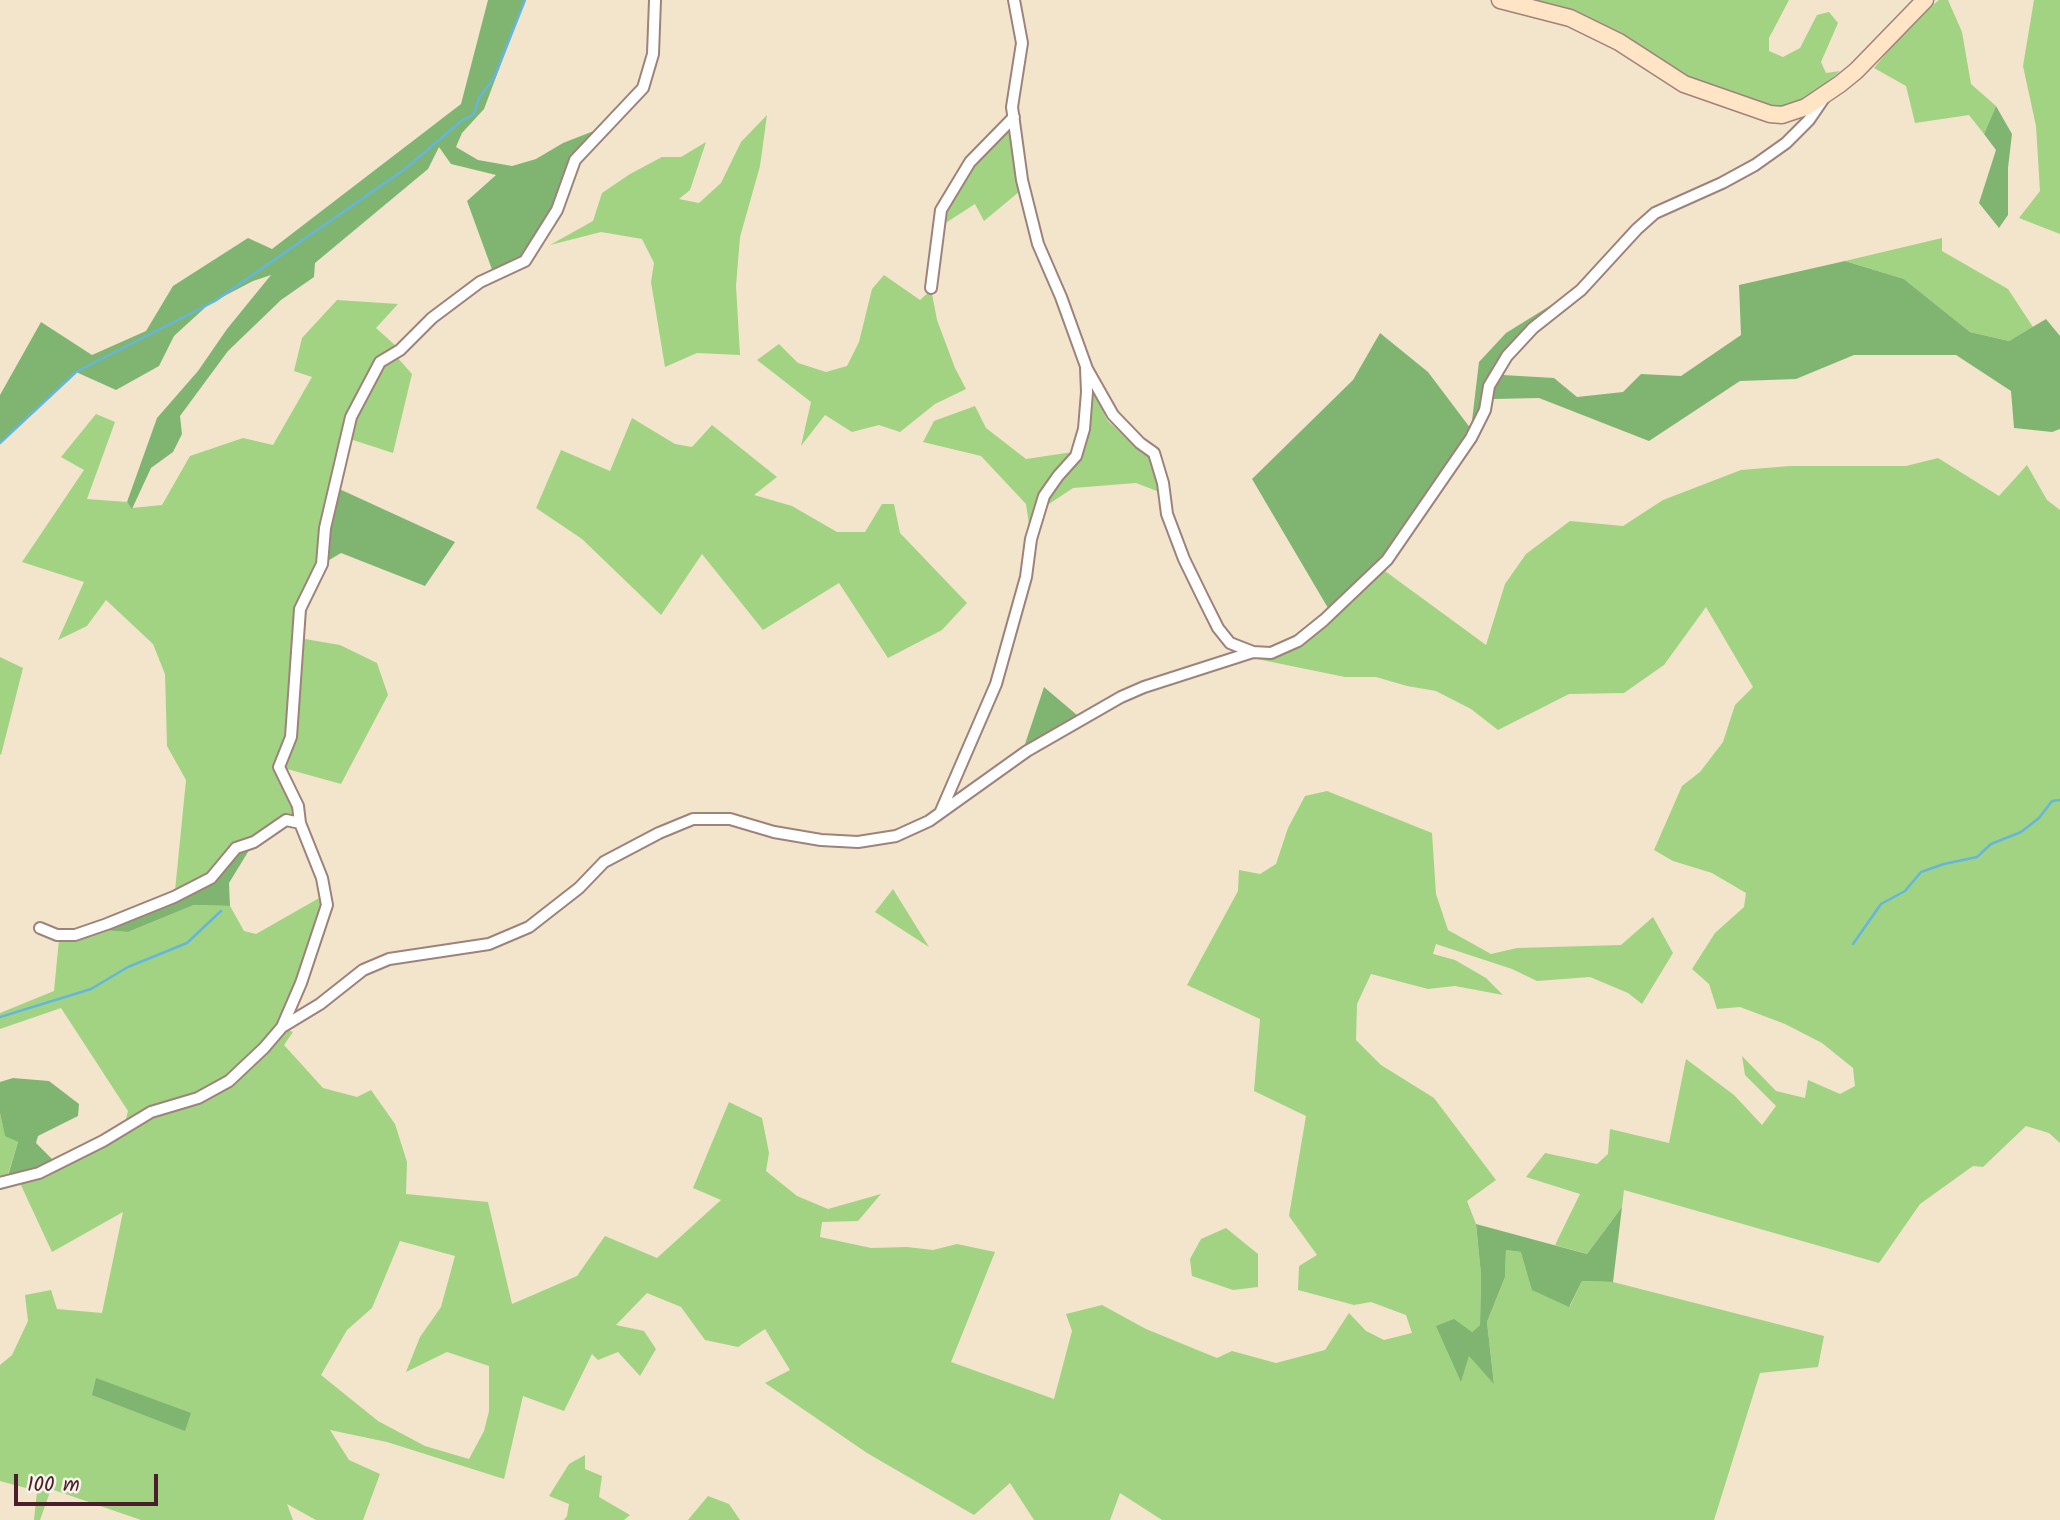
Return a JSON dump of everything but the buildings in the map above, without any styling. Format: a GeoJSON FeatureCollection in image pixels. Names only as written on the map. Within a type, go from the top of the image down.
{"type":"FeatureCollection","features":[{"type":"Feature","properties":{"kind":"street"},"geometry":{"type":"LineString","coordinates":[[0,1183],[39,1173],[103,1142],[151,1112],[198,1098],[229,1082],[282,1027],[301,983],[327,905],[322,878],[300,824],[298,806],[279,767],[291,737],[300,609],[322,564],[325,528],[351,416],[380,362],[400,349],[432,318],[481,282],[525,261],[557,210],[575,160],[643,88],[653,54],[655,0]]}},
{"type":"Feature","properties":{"kind":"street"},"geometry":{"type":"LineString","coordinates":[[1014,0],[1022,43],[1012,107],[1022,180],[1038,244],[1086,364],[1113,415],[1140,443],[1154,453],[1163,483],[1167,514],[1184,559],[1219,628],[1230,643],[1253,652],[1271,653],[1298,641],[1387,560],[1471,438],[1485,410],[1489,386],[1507,356],[1533,328],[1581,290],[1655,212],[1723,183],[1755,165],[1786,143],[1809,120],[1827,94]]}},
{"type":"Feature","properties":{"kind":"street"},"geometry":{"type":"LineString","coordinates":[[1500,0],[1570,18],[1619,42],[1684,84],[1770,114],[1791,113],[1827,94],[1856,71],[1925,0]]}},
{"type":"Feature","properties":{"kind":"street"},"geometry":{"type":"LineString","coordinates":[[931,288],[941,210],[970,162],[1014,117]]}},
{"type":"Feature","properties":{"kind":"street"},"geometry":{"type":"LineString","coordinates":[[941,811],[996,684],[1026,577],[1031,539],[1044,496],[1076,456],[1084,429],[1086,364]]}},
{"type":"Feature","properties":{"kind":"street"},"geometry":{"type":"LineString","coordinates":[[282,1027],[320,1004],[363,970],[389,960],[489,944],[529,927],[579,888],[604,862],[659,833],[693,819],[730,819],[774,832],[821,840],[858,842],[896,836],[929,821],[1027,751],[1121,697],[1253,652]]}},
{"type":"Feature","properties":{"kind":"street"},"geometry":{"type":"LineString","coordinates":[[40,928],[57,934],[75,934],[107,924],[174,897],[211,878],[236,848],[254,842],[286,820],[300,824]]}},
{"type":"Feature","properties":{"kind":"green space"},"geometry":{"type":"Polygon","coordinates":[[[488,0],[525,0],[484,109],[462,133],[456,147],[478,160],[512,166],[536,159],[563,143],[609,125],[575,160],[557,210],[525,261],[494,275],[467,201],[496,175],[451,164],[439,147],[428,169],[315,263],[314,277],[281,300],[228,351],[180,416],[182,434],[173,452],[151,468],[132,509],[127,502],[157,418],[198,371],[227,329],[271,275],[253,281],[209,304],[174,336],[159,366],[116,390],[76,372],[0,443],[0,395],[41,322],[92,355],[146,331],[173,286],[248,238],[272,249],[461,104],[488,0]]]}},
{"type":"Feature","properties":{"kind":"green space"},"geometry":{"type":"Polygon","coordinates":[[[1525,0],[1789,0],[1769,38],[1769,51],[1783,57],[1800,48],[1817,15],[1829,12],[1838,23],[1821,62],[1826,73],[1840,71],[1813,95],[1792,108],[1771,107],[1685,79],[1597,25],[1551,4],[1525,0]]]}},
{"type":"Feature","properties":{"kind":"green space"},"geometry":{"type":"Polygon","coordinates":[[[1939,0],[1948,0],[1962,32],[1971,84],[1996,106],[1984,134],[1969,115],[1915,123],[1906,86],[1874,68],[1910,24],[1939,0]]]}},
{"type":"Feature","properties":{"kind":"green space"},"geometry":{"type":"Polygon","coordinates":[[[2034,0],[2060,0],[2060,234],[2019,218],[2040,191],[2036,126],[2023,66],[2034,0]]]}},
{"type":"Feature","properties":{"kind":"green space"},"geometry":{"type":"Polygon","coordinates":[[[1996,106],[2012,134],[2008,168],[2008,215],[1999,228],[1979,203],[1996,150],[1984,134],[1996,106]]]}},
{"type":"Feature","properties":{"kind":"green space"},"geometry":{"type":"Polygon","coordinates":[[[767,115],[760,166],[740,237],[736,286],[740,355],[697,353],[665,367],[651,282],[654,263],[642,239],[601,232],[550,245],[593,221],[602,193],[630,174],[662,157],[681,157],[706,142],[690,190],[679,199],[699,203],[721,183],[741,142],[767,115]]]}},
{"type":"Feature","properties":{"kind":"green space"},"geometry":{"type":"Polygon","coordinates":[[[1011,126],[1020,191],[984,221],[975,204],[944,224],[946,211],[973,166],[1011,126]]]}},
{"type":"Feature","properties":{"kind":"green space"},"geometry":{"type":"Polygon","coordinates":[[[1942,238],[1942,251],[2008,289],[2033,327],[2009,341],[1970,332],[1904,279],[1845,261],[1942,238]]]}},
{"type":"Feature","properties":{"kind":"green space"},"geometry":{"type":"Polygon","coordinates":[[[1845,261],[1904,279],[1970,332],[2009,341],[2046,319],[2060,336],[2060,429],[2052,432],[2014,428],[2011,391],[1956,355],[1854,355],[1796,379],[1740,381],[1649,441],[1539,398],[1494,399],[1494,387],[1503,375],[1554,378],[1577,397],[1623,392],[1641,374],[1681,376],[1741,335],[1739,285],[1845,261]]]}},
{"type":"Feature","properties":{"kind":"green space"},"geometry":{"type":"Polygon","coordinates":[[[884,275],[920,300],[930,291],[937,320],[966,389],[935,404],[900,432],[879,425],[852,432],[825,415],[801,446],[811,402],[757,360],[779,344],[798,363],[826,372],[847,366],[859,342],[872,289],[884,275]]]}},
{"type":"Feature","properties":{"kind":"green space"},"geometry":{"type":"Polygon","coordinates":[[[337,300],[398,304],[376,328],[396,346],[376,358],[345,418],[321,527],[322,564],[300,609],[299,638],[340,645],[377,663],[388,695],[341,784],[280,767],[297,820],[285,816],[207,875],[175,891],[186,780],[167,746],[165,674],[153,644],[106,600],[87,626],[58,640],[84,582],[22,562],[84,470],[61,457],[96,414],[115,422],[87,499],[127,502],[132,508],[162,505],[190,456],[243,438],[273,445],[312,377],[294,371],[302,338],[337,300]]]}},
{"type":"Feature","properties":{"kind":"green space"},"geometry":{"type":"Polygon","coordinates":[[[1556,302],[1526,327],[1502,355],[1483,408],[1471,430],[1383,557],[1328,608],[1252,479],[1353,380],[1380,333],[1428,372],[1471,429],[1479,362],[1506,333],[1556,302]]]}},
{"type":"Feature","properties":{"kind":"green space"},"geometry":{"type":"Polygon","coordinates":[[[396,356],[412,374],[393,453],[350,439],[356,417],[382,366],[396,356]]]}},
{"type":"Feature","properties":{"kind":"green space"},"geometry":{"type":"Polygon","coordinates":[[[1092,387],[1107,420],[1136,447],[1151,455],[1162,493],[1136,483],[1073,488],[1046,506],[1061,478],[1080,457],[1092,387]]]}},
{"type":"Feature","properties":{"kind":"green space"},"geometry":{"type":"Polygon","coordinates":[[[975,406],[986,428],[1026,459],[1073,452],[1030,531],[1026,504],[981,456],[923,442],[934,421],[975,406]]]}},
{"type":"Feature","properties":{"kind":"green space"},"geometry":{"type":"Polygon","coordinates":[[[632,418],[675,444],[692,447],[712,425],[777,477],[754,495],[792,506],[837,532],[865,532],[882,504],[894,504],[900,533],[967,603],[942,630],[888,658],[839,583],[763,630],[702,554],[661,615],[582,539],[536,508],[561,450],[610,471],[632,418]]]}},
{"type":"Feature","properties":{"kind":"green space"},"geometry":{"type":"Polygon","coordinates":[[[1938,458],[1999,496],[2027,465],[2047,500],[2060,510],[2060,1143],[2049,1133],[2026,1126],[1983,1167],[1973,1166],[1920,1204],[1879,1263],[1624,1190],[1622,1207],[1587,1254],[1555,1245],[1580,1194],[1526,1177],[1545,1153],[1597,1164],[1608,1154],[1610,1129],[1669,1143],[1686,1059],[1734,1095],[1762,1125],[1776,1106],[1745,1075],[1742,1056],[1776,1091],[1805,1098],[1808,1080],[1840,1094],[1855,1086],[1853,1068],[1822,1043],[1785,1024],[1740,1007],[1717,1009],[1709,984],[1692,969],[1715,933],[1744,907],[1746,893],[1712,873],[1673,861],[1654,850],[1682,786],[1700,772],[1723,742],[1735,705],[1753,687],[1706,607],[1664,665],[1624,693],[1569,694],[1498,730],[1471,709],[1436,691],[1376,677],[1345,677],[1257,659],[1275,655],[1385,571],[1486,645],[1505,584],[1526,554],[1570,521],[1623,526],[1663,500],[1741,470],[1790,466],[1906,466],[1938,458]]]}},
{"type":"Feature","properties":{"kind":"green space"},"geometry":{"type":"Polygon","coordinates":[[[335,487],[455,542],[425,586],[341,553],[326,562],[335,487]]]}},
{"type":"Feature","properties":{"kind":"green space"},"geometry":{"type":"Polygon","coordinates":[[[0,657],[23,668],[1,755],[0,754],[0,657]]]}},
{"type":"Feature","properties":{"kind":"green space"},"geometry":{"type":"Polygon","coordinates":[[[1044,687],[1084,721],[1021,756],[1044,687]]]}},
{"type":"Feature","properties":{"kind":"green space"},"geometry":{"type":"Polygon","coordinates":[[[1327,791],[1432,833],[1436,894],[1448,930],[1491,954],[1517,948],[1621,945],[1653,917],[1673,953],[1642,1004],[1628,993],[1590,977],[1537,981],[1512,969],[1436,944],[1433,954],[1455,960],[1486,978],[1503,995],[1455,986],[1428,989],[1371,974],[1357,1004],[1356,1040],[1381,1065],[1434,1098],[1496,1180],[1467,1201],[1476,1224],[1481,1275],[1480,1325],[1472,1332],[1461,1381],[1469,1355],[1494,1383],[1487,1322],[1505,1277],[1506,1250],[1521,1252],[1570,1306],[1582,1281],[1613,1282],[1824,1336],[1818,1367],[1760,1373],[1714,1520],[1162,1520],[1120,1493],[1110,1520],[1034,1520],[1010,1483],[974,1515],[867,1453],[765,1383],[790,1370],[765,1329],[738,1347],[705,1340],[681,1307],[647,1293],[616,1325],[644,1331],[656,1349],[640,1376],[618,1352],[598,1360],[592,1354],[564,1411],[523,1396],[504,1479],[387,1442],[330,1430],[349,1460],[380,1474],[363,1520],[316,1520],[287,1504],[293,1520],[141,1520],[51,1489],[40,1520],[34,1520],[37,1491],[0,1481],[0,1365],[12,1355],[28,1321],[25,1295],[51,1290],[57,1309],[102,1313],[123,1212],[52,1252],[20,1183],[44,1178],[153,1116],[198,1103],[239,1079],[286,1029],[293,1032],[284,1045],[323,1088],[357,1097],[371,1090],[395,1124],[407,1162],[406,1194],[488,1202],[512,1304],[577,1276],[605,1236],[657,1258],[721,1200],[693,1188],[729,1102],[762,1118],[769,1153],[766,1171],[797,1196],[828,1209],[881,1194],[858,1221],[822,1222],[820,1237],[871,1248],[907,1247],[933,1250],[957,1244],[995,1252],[951,1362],[1054,1399],[1072,1331],[1066,1314],[1102,1305],[1146,1329],[1217,1358],[1232,1351],[1276,1363],[1325,1350],[1349,1313],[1366,1331],[1384,1340],[1412,1333],[1406,1315],[1371,1302],[1354,1305],[1298,1290],[1299,1266],[1317,1255],[1289,1216],[1306,1116],[1254,1091],[1260,1019],[1187,985],[1238,891],[1239,870],[1260,874],[1276,864],[1288,828],[1305,796],[1327,791]],[[400,1241],[372,1308],[347,1330],[321,1375],[378,1421],[425,1446],[469,1459],[484,1431],[489,1411],[489,1366],[447,1352],[406,1372],[420,1337],[441,1307],[455,1256],[400,1241]]]}},
{"type":"Feature","properties":{"kind":"green space"},"geometry":{"type":"Polygon","coordinates":[[[251,847],[229,883],[230,906],[194,905],[128,932],[102,930],[176,899],[237,851],[251,847]]]}},
{"type":"Feature","properties":{"kind":"green space"},"geometry":{"type":"Polygon","coordinates":[[[893,889],[929,947],[875,912],[893,889]]]}},
{"type":"Feature","properties":{"kind":"green space"},"geometry":{"type":"Polygon","coordinates":[[[321,897],[324,905],[279,1026],[263,1046],[226,1078],[195,1095],[125,1123],[128,1111],[61,1008],[0,1029],[0,1013],[54,991],[59,939],[73,940],[102,930],[128,932],[194,905],[230,906],[244,931],[256,934],[321,897]]]}},
{"type":"Feature","properties":{"kind":"green space"},"geometry":{"type":"Polygon","coordinates":[[[13,1078],[49,1081],[79,1104],[78,1116],[38,1136],[36,1143],[52,1159],[39,1173],[6,1182],[18,1142],[5,1136],[0,1113],[0,1082],[13,1078]]]}},
{"type":"Feature","properties":{"kind":"green space"},"geometry":{"type":"Polygon","coordinates":[[[0,1113],[5,1135],[18,1142],[7,1177],[0,1179],[0,1113]]]}},
{"type":"Feature","properties":{"kind":"green space"},"geometry":{"type":"Polygon","coordinates":[[[1622,1207],[1613,1282],[1582,1281],[1569,1307],[1532,1290],[1521,1252],[1506,1250],[1505,1277],[1487,1322],[1494,1384],[1469,1356],[1461,1382],[1436,1326],[1454,1319],[1472,1332],[1480,1325],[1481,1275],[1476,1224],[1587,1254],[1622,1207]]]}},
{"type":"Feature","properties":{"kind":"green space"},"geometry":{"type":"Polygon","coordinates":[[[1226,1228],[1258,1254],[1258,1287],[1233,1290],[1192,1276],[1190,1259],[1201,1239],[1226,1228]]]}},
{"type":"Feature","properties":{"kind":"green space"},"geometry":{"type":"Polygon","coordinates":[[[96,1378],[191,1413],[185,1431],[92,1395],[96,1378]]]}},
{"type":"Feature","properties":{"kind":"green space"},"geometry":{"type":"Polygon","coordinates":[[[585,1455],[585,1469],[602,1476],[599,1497],[630,1515],[624,1520],[564,1520],[569,1504],[549,1496],[569,1464],[585,1455]]]}},
{"type":"Feature","properties":{"kind":"green space"},"geometry":{"type":"Polygon","coordinates":[[[708,1496],[729,1504],[740,1520],[688,1520],[708,1496]]]}},
{"type":"Feature","properties":{"kind":"waterway"},"geometry":{"type":"LineString","coordinates":[[0,443],[76,372],[215,301],[405,169],[460,122],[474,114],[479,98],[494,78],[525,0]]}},
{"type":"Feature","properties":{"kind":"waterway"},"geometry":{"type":"LineString","coordinates":[[1853,944],[1881,904],[1905,891],[1921,872],[1977,857],[1991,844],[2021,832],[2039,818],[2052,801],[2060,800]]}},
{"type":"Feature","properties":{"kind":"waterway"},"geometry":{"type":"LineString","coordinates":[[0,1017],[91,989],[128,967],[187,943],[221,911]]}}]}
